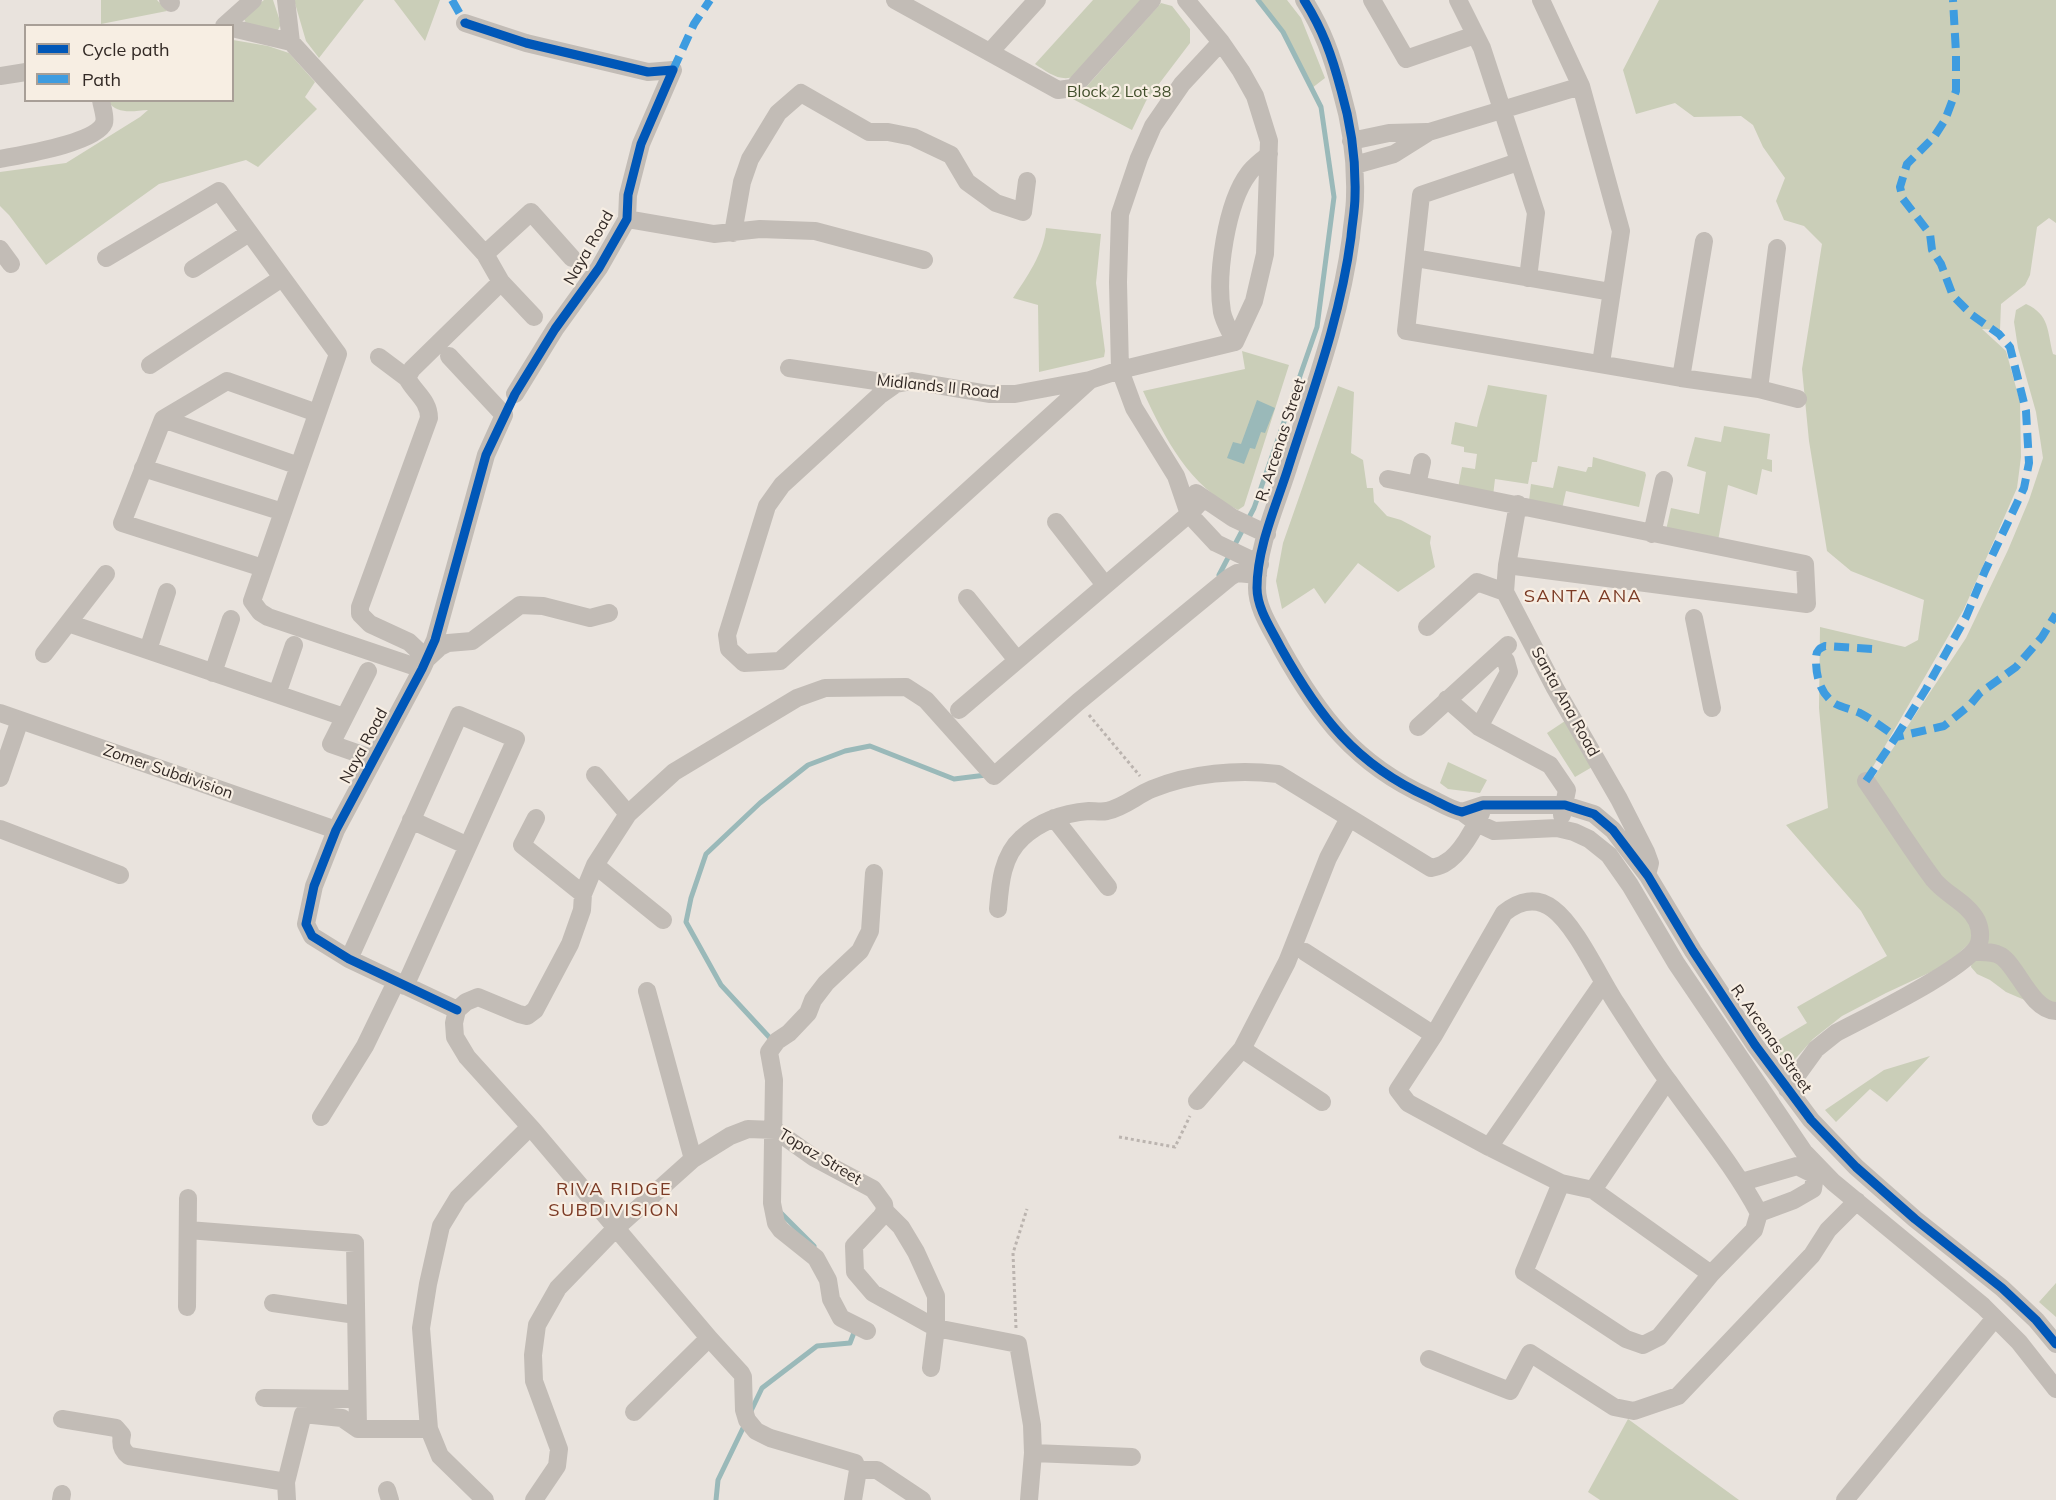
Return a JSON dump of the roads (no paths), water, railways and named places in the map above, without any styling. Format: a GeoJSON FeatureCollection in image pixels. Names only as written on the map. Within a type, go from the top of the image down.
{"type":"FeatureCollection","features":[{"type":"Feature","properties":{"kind":"street"},"geometry":{"type":"LineString","coordinates":[[226,24],[253,0]]}},
{"type":"Feature","properties":{"kind":"street"},"geometry":{"type":"LineString","coordinates":[[286,0],[291,42]]}},
{"type":"Feature","properties":{"kind":"street"},"geometry":{"type":"LineString","coordinates":[[897,0],[1058,90],[1073,88],[1152,0]]}},
{"type":"Feature","properties":{"kind":"street"},"geometry":{"type":"LineString","coordinates":[[990,52],[1037,0]]}},
{"type":"Feature","properties":{"kind":"street"},"geometry":{"type":"LineString","coordinates":[[1186,0],[1221,42],[1255,96],[1269,141],[1265,254],[1254,301],[1235,342]]}},
{"type":"Feature","properties":{"kind":"street","name":"R. Arcenas Street"},"geometry":{"type":"LineString","coordinates":[[1304,0],[1319,24],[1333,59],[1345,104],[1355,165],[1355,199],[1348,257],[1334,323],[1264,533],[1256,567],[1257,591],[1262,609],[1300,681],[1321,712],[1350,746],[1379,770],[1405,787],[1466,815],[1494,831],[1557,828],[1574,832],[1596,844],[1609,855],[1630,885],[1683,973],[1818,1172],[1857,1201],[1968,1293],[2019,1342],[2056,1389]]}},
{"type":"Feature","properties":{"kind":"street"},"geometry":{"type":"LineString","coordinates":[[1372,0],[1406,59],[1475,35]]}},
{"type":"Feature","properties":{"kind":"street"},"geometry":{"type":"LineString","coordinates":[[1458,0],[1482,48],[1536,213],[1528,278]]}},
{"type":"Feature","properties":{"kind":"street"},"geometry":{"type":"LineString","coordinates":[[1542,0],[1581,86],[1621,231],[1601,363]]}},
{"type":"Feature","properties":{"kind":"street","name":"Naya Road"},"geometry":{"type":"LineString","coordinates":[[465,22],[526,43],[648,72],[673,70],[641,144],[628,195],[627,219],[599,268],[555,329],[515,394]]}},
{"type":"Feature","properties":{"kind":"street"},"geometry":{"type":"LineString","coordinates":[[234,28],[291,42],[485,254],[501,282],[534,317]]}},
{"type":"Feature","properties":{"kind":"street"},"geometry":{"type":"LineString","coordinates":[[1221,42],[1182,84],[1153,126],[1138,158],[1120,214],[1118,282],[1120,370],[1134,408],[1176,476],[1189,514],[1221,546],[1256,567]]}},
{"type":"Feature","properties":{"kind":"street"},"geometry":{"type":"LineString","coordinates":[[0,76],[24,72]]}},
{"type":"Feature","properties":{"kind":"street"},"geometry":{"type":"LineString","coordinates":[[1351,141],[1389,133],[1429,132],[1581,86]]}},
{"type":"Feature","properties":{"kind":"street"},"geometry":{"type":"LineString","coordinates":[[733,233],[742,182],[750,159],[778,113],[801,93],[869,132],[913,136],[951,155],[967,182],[996,203],[1023,212],[1027,181]]}},
{"type":"Feature","properties":{"kind":"street"},"geometry":{"type":"LineString","coordinates":[[0,159],[61,147],[98,130],[103,126],[105,120],[100,102]]}},
{"type":"Feature","properties":{"kind":"street"},"geometry":{"type":"LineString","coordinates":[[1355,165],[1394,154],[1429,132]]}},
{"type":"Feature","properties":{"kind":"street"},"geometry":{"type":"LineString","coordinates":[[1235,342],[1222,314],[1222,263],[1228,229],[1238,192],[1250,172],[1269,154]]}},
{"type":"Feature","properties":{"kind":"street"},"geometry":{"type":"LineString","coordinates":[[1518,162],[1421,195],[1406,331],[1759,389],[1798,399]]}},
{"type":"Feature","properties":{"kind":"street"},"geometry":{"type":"LineString","coordinates":[[106,258],[219,191],[338,354],[252,600],[256,608],[265,615],[425,664]]}},
{"type":"Feature","properties":{"kind":"street"},"geometry":{"type":"LineString","coordinates":[[485,254],[531,212],[572,258]]}},
{"type":"Feature","properties":{"kind":"street"},"geometry":{"type":"LineString","coordinates":[[627,219],[714,234],[760,229],[815,231],[924,260]]}},
{"type":"Feature","properties":{"kind":"street"},"geometry":{"type":"LineString","coordinates":[[193,269],[249,232]]}},
{"type":"Feature","properties":{"kind":"street"},"geometry":{"type":"LineString","coordinates":[[1681,378],[1704,241]]}},
{"type":"Feature","properties":{"kind":"street"},"geometry":{"type":"LineString","coordinates":[[1759,389],[1777,248]]}},
{"type":"Feature","properties":{"kind":"street"},"geometry":{"type":"LineString","coordinates":[[0,249],[10,264]]}},
{"type":"Feature","properties":{"kind":"street"},"geometry":{"type":"LineString","coordinates":[[1415,258],[1611,292]]}},
{"type":"Feature","properties":{"kind":"street"},"geometry":{"type":"LineString","coordinates":[[150,365],[282,278]]}},
{"type":"Feature","properties":{"kind":"street"},"geometry":{"type":"LineString","coordinates":[[407,378],[412,369],[501,282]]}},
{"type":"Feature","properties":{"kind":"street","name":"Midlands II Road"},"geometry":{"type":"LineString","coordinates":[[789,368],[896,384],[912,381],[989,394],[1015,394],[1090,380],[1120,370],[1235,342]]}},
{"type":"Feature","properties":{"kind":"street","name":"Naya Road"},"geometry":{"type":"LineString","coordinates":[[449,356],[504,415],[486,455],[435,640],[425,664],[336,830],[314,886],[306,924],[312,936],[349,959],[457,1010]]}},
{"type":"Feature","properties":{"kind":"street"},"geometry":{"type":"LineString","coordinates":[[379,357],[407,378],[411,387],[428,406],[429,418],[364,596],[360,614],[370,624],[409,642],[425,664]]}},
{"type":"Feature","properties":{"kind":"street"},"geometry":{"type":"LineString","coordinates":[[896,384],[879,396],[782,485],[766,506],[727,635],[729,649],[744,663],[780,661],[1090,380]]}},
{"type":"Feature","properties":{"kind":"street"},"geometry":{"type":"LineString","coordinates":[[263,568],[122,523],[163,419],[227,381],[317,412]]}},
{"type":"Feature","properties":{"kind":"street"},"geometry":{"type":"LineString","coordinates":[[163,419],[298,466]]}},
{"type":"Feature","properties":{"kind":"street"},"geometry":{"type":"LineString","coordinates":[[1417,485],[1422,462]]}},
{"type":"Feature","properties":{"kind":"street"},"geometry":{"type":"LineString","coordinates":[[143,468],[283,512]]}},
{"type":"Feature","properties":{"kind":"street"},"geometry":{"type":"LineString","coordinates":[[1176,476],[1203,500],[1236,520],[1264,533]]}},
{"type":"Feature","properties":{"kind":"street"},"geometry":{"type":"LineString","coordinates":[[1388,479],[1805,564],[1807,604],[1507,565]]}},
{"type":"Feature","properties":{"kind":"street"},"geometry":{"type":"LineString","coordinates":[[1652,534],[1664,480]]}},
{"type":"Feature","properties":{"kind":"street"},"geometry":{"type":"LineString","coordinates":[[959,710],[1203,500]]}},
{"type":"Feature","properties":{"kind":"street"},"geometry":{"type":"LineString","coordinates":[[1427,627],[1477,582],[1505,592],[1507,565],[1518,504]]}},
{"type":"Feature","properties":{"kind":"street"},"geometry":{"type":"LineString","coordinates":[[1056,522],[1106,585]]}},
{"type":"Feature","properties":{"kind":"street"},"geometry":{"type":"LineString","coordinates":[[854,1500],[858,1470],[855,1463],[770,1437],[756,1431],[747,1420],[744,1410],[744,1384],[737,1367],[709,1338],[530,1127],[467,1057],[455,1037],[454,1023],[457,1010],[466,1002],[478,997],[527,1016],[535,1010],[570,944],[582,910],[583,894],[595,866],[628,814],[674,772],[797,698],[825,688],[906,687],[926,700],[994,776],[1078,702],[1230,576],[1256,567]]}},
{"type":"Feature","properties":{"kind":"street"},"geometry":{"type":"LineString","coordinates":[[44,654],[106,574]]}},
{"type":"Feature","properties":{"kind":"street"},"geometry":{"type":"LineString","coordinates":[[147,650],[167,592]]}},
{"type":"Feature","properties":{"kind":"street","name":"Santa Ana Road"},"geometry":{"type":"LineString","coordinates":[[1505,592],[1646,852],[1650,863],[1648,876]]}},
{"type":"Feature","properties":{"kind":"street"},"geometry":{"type":"LineString","coordinates":[[967,598],[1017,660]]}},
{"type":"Feature","properties":{"kind":"street"},"geometry":{"type":"LineString","coordinates":[[425,664],[440,647],[448,643],[472,642],[520,605],[543,606],[590,618],[609,614]]}},
{"type":"Feature","properties":{"kind":"street"},"geometry":{"type":"LineString","coordinates":[[1694,618],[1712,708]]}},
{"type":"Feature","properties":{"kind":"street"},"geometry":{"type":"LineString","coordinates":[[213,673],[231,620]]}},
{"type":"Feature","properties":{"kind":"street"},"geometry":{"type":"LineString","coordinates":[[68,623],[344,717]]}},
{"type":"Feature","properties":{"kind":"street"},"geometry":{"type":"LineString","coordinates":[[277,694],[294,645]]}},
{"type":"Feature","properties":{"kind":"street"},"geometry":{"type":"LineString","coordinates":[[1418,727],[1503,649],[1509,672],[1479,727]]}},
{"type":"Feature","properties":{"kind":"street"},"geometry":{"type":"LineString","coordinates":[[368,671],[331,744],[374,759]]}},
{"type":"Feature","properties":{"kind":"street"},"geometry":{"type":"LineString","coordinates":[[1447,699],[1479,727],[1550,765],[1567,790],[1565,805],[1557,828]]}},
{"type":"Feature","properties":{"kind":"street","name":"Zomer Subdivision"},"geometry":{"type":"LineString","coordinates":[[0,713],[336,830]]}},
{"type":"Feature","properties":{"kind":"street"},"geometry":{"type":"LineString","coordinates":[[321,1117],[401,984],[516,740],[459,715],[349,959]]}},
{"type":"Feature","properties":{"kind":"street"},"geometry":{"type":"LineString","coordinates":[[0,778],[20,720]]}},
{"type":"Feature","properties":{"kind":"street"},"geometry":{"type":"LineString","coordinates":[[998,909],[1001,878],[1009,856],[1020,840],[1035,827],[1053,818],[1088,811],[1107,811],[1131,802],[1151,789],[1179,781],[1218,774],[1258,772],[1278,774],[1431,868],[1446,863],[1462,846],[1466,815]]}},
{"type":"Feature","properties":{"kind":"street"},"geometry":{"type":"LineString","coordinates":[[595,775],[628,814]]}},
{"type":"Feature","properties":{"kind":"street"},"geometry":{"type":"LineString","coordinates":[[1787,1089],[1816,1049],[1830,1038],[1940,977],[1974,952],[1978,945],[1980,934],[1977,921],[1969,910],[1936,882],[1866,781]]}},
{"type":"Feature","properties":{"kind":"street","name":"R. Arcenas Street"},"geometry":{"type":"LineString","coordinates":[[1466,815],[1483,805],[1565,805],[1594,814],[1613,830],[1648,876],[1699,960],[1755,1045],[1810,1120],[1842,1153],[1915,1218],[1982,1272],[2036,1320],[2056,1344]]}},
{"type":"Feature","properties":{"kind":"street"},"geometry":{"type":"LineString","coordinates":[[537,818],[522,845],[583,894]]}},
{"type":"Feature","properties":{"kind":"street"},"geometry":{"type":"LineString","coordinates":[[1053,818],[1108,887]]}},
{"type":"Feature","properties":{"kind":"street"},"geometry":{"type":"LineString","coordinates":[[1197,1101],[1242,1049],[1287,962],[1328,858],[1349,818]]}},
{"type":"Feature","properties":{"kind":"street"},"geometry":{"type":"LineString","coordinates":[[411,820],[468,846]]}},
{"type":"Feature","properties":{"kind":"street"},"geometry":{"type":"LineString","coordinates":[[0,829],[120,875]]}},
{"type":"Feature","properties":{"kind":"street"},"geometry":{"type":"LineString","coordinates":[[595,866],[663,920]]}},
{"type":"Feature","properties":{"kind":"street"},"geometry":{"type":"LineString","coordinates":[[863,1329],[841,1318],[831,1299],[828,1280],[820,1263],[781,1230],[776,1223],[772,1203],[778,1131],[773,1046],[801,1021],[826,983],[860,951],[870,931],[874,873]]}},
{"type":"Feature","properties":{"kind":"street"},"geometry":{"type":"LineString","coordinates":[[1630,885],[1648,876]]}},
{"type":"Feature","properties":{"kind":"street"},"geometry":{"type":"LineString","coordinates":[[1561,1183],[1524,1272],[1626,1339],[1643,1345],[1659,1336],[1711,1274],[1754,1230],[1759,1213],[1742,1182],[1667,1081],[1603,983],[1565,919],[1552,908],[1538,901],[1515,904],[1504,913],[1434,1035],[1398,1090],[1408,1103],[1489,1147],[1561,1183],[1593,1190],[1711,1274]]}},
{"type":"Feature","properties":{"kind":"street"},"geometry":{"type":"LineString","coordinates":[[1305,952],[1434,1035]]}},
{"type":"Feature","properties":{"kind":"street"},"geometry":{"type":"LineString","coordinates":[[1974,952],[1990,952],[2004,958],[2032,996],[2050,1011],[2056,1011]]}},
{"type":"Feature","properties":{"kind":"street"},"geometry":{"type":"LineString","coordinates":[[1489,1147],[1603,983]]}},
{"type":"Feature","properties":{"kind":"street"},"geometry":{"type":"LineString","coordinates":[[647,991],[693,1159]]}},
{"type":"Feature","properties":{"kind":"street"},"geometry":{"type":"LineString","coordinates":[[1242,1049],[1322,1102]]}},
{"type":"Feature","properties":{"kind":"street"},"geometry":{"type":"LineString","coordinates":[[1593,1190],[1667,1081]]}},
{"type":"Feature","properties":{"kind":"street"},"geometry":{"type":"LineString","coordinates":[[485,1500],[440,1456],[429,1429],[422,1328],[428,1284],[441,1226],[458,1198],[530,1127]]}},
{"type":"Feature","properties":{"kind":"street","name":"Topaz Street"},"geometry":{"type":"LineString","coordinates":[[535,1499],[557,1466],[559,1449],[534,1381],[533,1355],[537,1325],[558,1288],[616,1228],[693,1159],[730,1136],[748,1129],[778,1131],[813,1157],[873,1189],[884,1204],[885,1211],[901,1227],[936,1296],[936,1328],[931,1368]]}},
{"type":"Feature","properties":{"kind":"street"},"geometry":{"type":"LineString","coordinates":[[1759,1213],[1813,1189],[1818,1172],[1842,1153]]}},
{"type":"Feature","properties":{"kind":"street"},"geometry":{"type":"LineString","coordinates":[[1742,1182],[1797,1166],[1818,1172]]}},
{"type":"Feature","properties":{"kind":"street"},"geometry":{"type":"LineString","coordinates":[[187,1307],[188,1198]]}},
{"type":"Feature","properties":{"kind":"street"},"geometry":{"type":"LineString","coordinates":[[1429,1359],[1510,1391],[1530,1353],[1614,1407],[1634,1411],[1678,1396],[1812,1255],[1828,1230],[1857,1201]]}},
{"type":"Feature","properties":{"kind":"street"},"geometry":{"type":"LineString","coordinates":[[885,1211],[854,1246],[855,1272],[873,1293],[936,1328],[1018,1344],[1032,1425],[1033,1453],[1029,1500]]}},
{"type":"Feature","properties":{"kind":"street"},"geometry":{"type":"LineString","coordinates":[[188,1230],[356,1242],[358,1429]]}},
{"type":"Feature","properties":{"kind":"street"},"geometry":{"type":"LineString","coordinates":[[1968,1293],[1982,1272]]}},
{"type":"Feature","properties":{"kind":"street"},"geometry":{"type":"LineString","coordinates":[[273,1303],[356,1316]]}},
{"type":"Feature","properties":{"kind":"street"},"geometry":{"type":"LineString","coordinates":[[1845,1500],[1995,1318]]}},
{"type":"Feature","properties":{"kind":"street"},"geometry":{"type":"LineString","coordinates":[[634,1412],[709,1338]]}},
{"type":"Feature","properties":{"kind":"street"},"geometry":{"type":"LineString","coordinates":[[264,1398],[357,1399]]}},
{"type":"Feature","properties":{"kind":"street"},"geometry":{"type":"LineString","coordinates":[[62,1419],[116,1428],[122,1435],[123,1451],[129,1456],[287,1491],[303,1413],[342,1418],[358,1429],[429,1429]]}},
{"type":"Feature","properties":{"kind":"street"},"geometry":{"type":"LineString","coordinates":[[1033,1453],[1132,1457]]}},
{"type":"Feature","properties":{"kind":"street"},"geometry":{"type":"LineString","coordinates":[[858,1470],[877,1470],[922,1500]]}},
{"type":"Feature","properties":{"kind":"water"},"geometry":{"type":"Polygon","coordinates":[[[1257,400],[1275,408],[1265,433],[1261,432],[1255,449],[1250,448],[1244,464],[1227,458],[1233,442],[1241,444],[1257,400]]]}},
{"type":"Feature","properties":{"kind":"waterway"},"geometry":{"type":"LineString","coordinates":[[1219,575],[1254,508],[1317,327],[1334,197],[1321,107],[1283,32],[1258,0]]}},
{"type":"Feature","properties":{"kind":"waterway"},"geometry":{"type":"LineString","coordinates":[[771,1042],[770,1038],[721,985],[686,922],[691,898],[706,854],[760,803],[808,765],[845,751],[870,746],[954,779],[986,775]]}},
{"type":"Feature","properties":{"kind":"waterway"},"geometry":{"type":"LineString","coordinates":[[780,1212],[814,1246]]}},
{"type":"Feature","properties":{"kind":"waterway"},"geometry":{"type":"LineString","coordinates":[[750,1413],[762,1388],[817,1346],[850,1343],[855,1330]]}},
{"type":"Feature","properties":{"kind":"waterway"},"geometry":{"type":"LineString","coordinates":[[716,1500],[718,1480],[745,1424]]}},
{"type":"Feature","properties":{"kind":"district","name":"SANTA ANA"},"geometry":{"type":"Point","coordinates":[1583,597]}},
{"type":"Feature","properties":{"kind":"district","name":"RIVA RIDGE SUBDIVISION"},"geometry":{"type":"Point","coordinates":[614,1200]}},
{"type":"Feature","properties":{"kind":"park label","name":"Block 2 Lot 38"},"geometry":{"type":"Point","coordinates":[1119,92]}}]}
